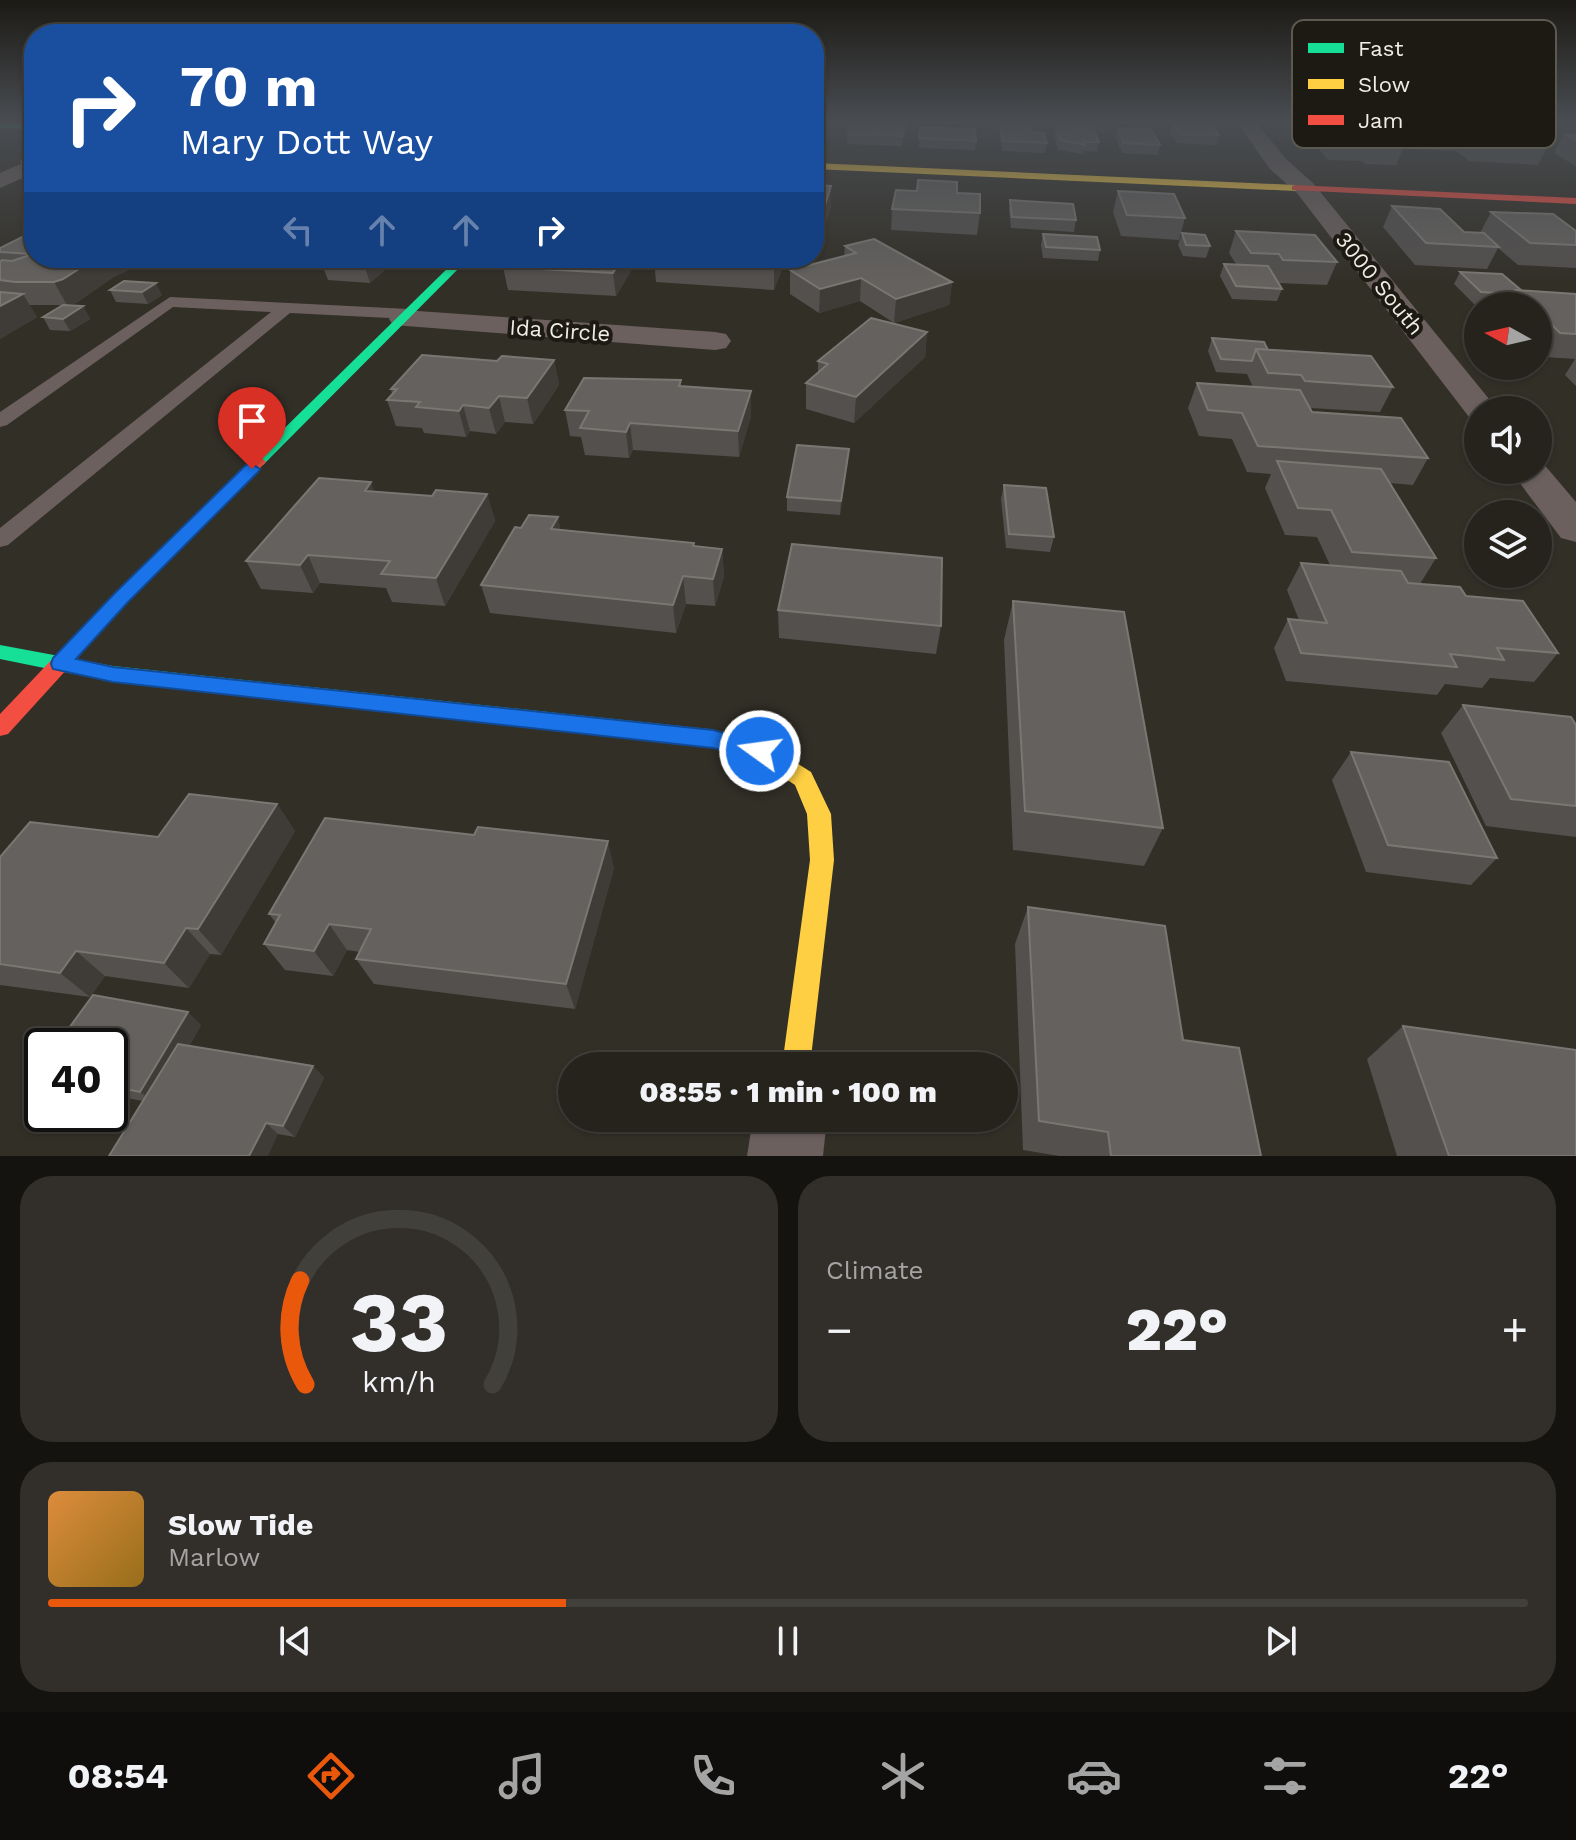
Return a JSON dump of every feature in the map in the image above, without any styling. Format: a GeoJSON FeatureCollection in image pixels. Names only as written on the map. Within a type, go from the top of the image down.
{"type":"FeatureCollection","features":[{"type":"Feature","properties":{"kind":"street"},"geometry":{"type":"LineString","coordinates":[[1014,175],[1576,201]]}},
{"type":"Feature","properties":{"kind":"street","name":"3000 South"},"geometry":{"type":"LineString","coordinates":[[1290,175],[1305,188],[1470,396]]}},
{"type":"Feature","properties":{"kind":"street"},"geometry":{"type":"LineString","coordinates":[[0,728],[122,597],[454,268]]}},
{"type":"Feature","properties":{"kind":"street","name":"Ida Circle"},"geometry":{"type":"LineString","coordinates":[[406,316],[715,341]]}},
{"type":"Feature","properties":{"kind":"street"},"geometry":{"type":"LineString","coordinates":[[1540,484],[1576,529]]}},
{"type":"Feature","properties":{"kind":"street"},"geometry":{"type":"LineString","coordinates":[[0,652],[113,674],[713,739],[760,751],[803,779],[819,814],[822,860],[798,1052]]}},
{"type":"Feature","properties":{"kind":"street"},"geometry":{"type":"LineString","coordinates":[[785,1156],[788,1132]]}},
{"type":"Feature","properties":{"kind":"lane"},"geometry":{"type":"LineString","coordinates":[[0,421],[170,302],[406,316]]}},
{"type":"Feature","properties":{"kind":"lane"},"geometry":{"type":"LineString","coordinates":[[0,540],[286,308]]}},
{"type":"Feature","properties":{"kind":"building"},"geometry":{"type":"Polygon","coordinates":[[[918,180],[957,182],[957,193],[980,194],[980,213],[892,209],[896,190],[917,191],[918,180]]]}},
{"type":"Feature","properties":{"kind":"building"},"geometry":{"type":"Polygon","coordinates":[[[824,186],[831,186],[825,205],[824,186]]]}},
{"type":"Feature","properties":{"kind":"building"},"geometry":{"type":"Polygon","coordinates":[[[1118,191],[1174,194],[1185,218],[1127,215],[1118,191]]]}},
{"type":"Feature","properties":{"kind":"building"},"geometry":{"type":"Polygon","coordinates":[[[1010,200],[1073,204],[1076,220],[1012,217],[1010,200]]]}},
{"type":"Feature","properties":{"kind":"building"},"geometry":{"type":"Polygon","coordinates":[[[1392,206],[1440,209],[1464,232],[1484,233],[1499,247],[1426,243],[1392,206]]]}},
{"type":"Feature","properties":{"kind":"building"},"geometry":{"type":"Polygon","coordinates":[[[1491,212],[1553,214],[1576,231],[1576,245],[1530,243],[1491,212]]]}},
{"type":"Feature","properties":{"kind":"building"},"geometry":{"type":"Polygon","coordinates":[[[1236,231],[1315,235],[1337,262],[1283,260],[1279,254],[1251,253],[1236,231]]]}},
{"type":"Feature","properties":{"kind":"building"},"geometry":{"type":"Polygon","coordinates":[[[1182,233],[1205,235],[1210,246],[1186,245],[1182,233]]]}},
{"type":"Feature","properties":{"kind":"building"},"geometry":{"type":"Polygon","coordinates":[[[1043,234],[1097,237],[1100,250],[1046,247],[1043,234]]]}},
{"type":"Feature","properties":{"kind":"building"},"geometry":{"type":"Polygon","coordinates":[[[24,236],[24,253],[0,252],[0,248],[24,236]]]}},
{"type":"Feature","properties":{"kind":"building"},"geometry":{"type":"Polygon","coordinates":[[[874,239],[952,282],[896,299],[861,278],[820,289],[790,270],[824,268],[824,261],[856,253],[845,246],[874,239]]]}},
{"type":"Feature","properties":{"kind":"building"},"geometry":{"type":"Polygon","coordinates":[[[24,257],[24,268],[80,268],[54,282],[0,280],[0,262],[24,257]]]}},
{"type":"Feature","properties":{"kind":"building"},"geometry":{"type":"Polygon","coordinates":[[[1224,264],[1268,266],[1282,289],[1236,286],[1224,264]]]}},
{"type":"Feature","properties":{"kind":"building"},"geometry":{"type":"Polygon","coordinates":[[[521,268],[616,268],[613,273],[521,268]]]}},
{"type":"Feature","properties":{"kind":"building"},"geometry":{"type":"Polygon","coordinates":[[[1460,272],[1502,274],[1521,290],[1515,292],[1481,292],[1460,272]]]}},
{"type":"Feature","properties":{"kind":"building"},"geometry":{"type":"Polygon","coordinates":[[[124,281],[156,283],[142,292],[110,290],[124,281]]]}},
{"type":"Feature","properties":{"kind":"building"},"geometry":{"type":"Polygon","coordinates":[[[0,292],[23,294],[0,306],[0,292]]]}},
{"type":"Feature","properties":{"kind":"building"},"geometry":{"type":"Polygon","coordinates":[[[1552,292],[1576,294],[1576,334],[1560,333],[1552,325],[1552,292]]]}},
{"type":"Feature","properties":{"kind":"building"},"geometry":{"type":"Polygon","coordinates":[[[63,305],[83,306],[63,319],[43,317],[63,305]]]}},
{"type":"Feature","properties":{"kind":"building"},"geometry":{"type":"Polygon","coordinates":[[[871,318],[927,332],[856,397],[806,383],[828,364],[818,361],[871,318]]]}},
{"type":"Feature","properties":{"kind":"building"},"geometry":{"type":"Polygon","coordinates":[[[1212,338],[1264,342],[1268,350],[1256,349],[1252,361],[1221,359],[1212,338]]]}},
{"type":"Feature","properties":{"kind":"building"},"geometry":{"type":"Polygon","coordinates":[[[1256,349],[1371,356],[1393,387],[1305,381],[1301,375],[1268,373],[1256,349]]]}},
{"type":"Feature","properties":{"kind":"building"},"geometry":{"type":"Polygon","coordinates":[[[422,355],[497,361],[502,356],[554,360],[527,398],[499,396],[489,408],[463,405],[459,411],[416,407],[420,402],[387,400],[397,389],[391,389],[422,355]]]}},
{"type":"Feature","properties":{"kind":"building"},"geometry":{"type":"Polygon","coordinates":[[[584,378],[681,380],[679,386],[751,391],[738,431],[630,423],[626,432],[580,428],[589,411],[565,410],[584,378]]]}},
{"type":"Feature","properties":{"kind":"building"},"geometry":{"type":"Polygon","coordinates":[[[1197,383],[1300,390],[1312,412],[1401,418],[1428,458],[1258,446],[1242,413],[1208,410],[1197,383]]]}},
{"type":"Feature","properties":{"kind":"building"},"geometry":{"type":"Polygon","coordinates":[[[797,445],[849,449],[841,501],[787,497],[797,445]]]}},
{"type":"Feature","properties":{"kind":"building"},"geometry":{"type":"Polygon","coordinates":[[[1277,461],[1381,469],[1436,558],[1352,552],[1331,510],[1298,508],[1277,461]]]}},
{"type":"Feature","properties":{"kind":"building"},"geometry":{"type":"Polygon","coordinates":[[[319,478],[371,482],[365,491],[432,496],[436,490],[487,494],[436,578],[381,574],[390,561],[308,555],[300,565],[246,561],[319,478]]]}},
{"type":"Feature","properties":{"kind":"building"},"geometry":{"type":"Polygon","coordinates":[[[1004,485],[1046,488],[1054,537],[1009,534],[1004,485]]]}},
{"type":"Feature","properties":{"kind":"building"},"geometry":{"type":"Polygon","coordinates":[[[529,515],[558,517],[551,529],[694,543],[693,546],[722,549],[713,579],[683,576],[673,605],[481,585],[515,527],[521,528],[529,515]]]}},
{"type":"Feature","properties":{"kind":"building"},"geometry":{"type":"Polygon","coordinates":[[[792,544],[942,558],[941,626],[778,610],[792,544]]]}},
{"type":"Feature","properties":{"kind":"building"},"geometry":{"type":"Polygon","coordinates":[[[1301,563],[1401,571],[1408,583],[1460,587],[1466,596],[1523,601],[1558,653],[1497,648],[1504,660],[1450,654],[1457,667],[1301,653],[1288,619],[1327,623],[1301,563]]]}},
{"type":"Feature","properties":{"kind":"building"},"geometry":{"type":"Polygon","coordinates":[[[1013,601],[1124,612],[1163,828],[1025,811],[1013,601]]]}},
{"type":"Feature","properties":{"kind":"building"},"geometry":{"type":"Polygon","coordinates":[[[1463,705],[1571,717],[1576,725],[1576,806],[1511,799],[1463,705]]]}},
{"type":"Feature","properties":{"kind":"building"},"geometry":{"type":"Polygon","coordinates":[[[1351,752],[1449,762],[1497,858],[1388,845],[1351,752]]]}},
{"type":"Feature","properties":{"kind":"building"},"geometry":{"type":"Polygon","coordinates":[[[189,794],[277,804],[198,929],[186,928],[164,963],[76,951],[60,973],[0,964],[0,857],[30,822],[158,837],[189,794]]]}},
{"type":"Feature","properties":{"kind":"building"},"geometry":{"type":"Polygon","coordinates":[[[325,818],[474,835],[478,827],[608,841],[566,984],[356,959],[371,929],[329,924],[314,951],[264,944],[280,915],[269,914],[325,818]]]}},
{"type":"Feature","properties":{"kind":"building"},"geometry":{"type":"Polygon","coordinates":[[[1028,907],[1165,926],[1183,1040],[1239,1048],[1261,1156],[1111,1156],[1108,1132],[1039,1121],[1028,907]]]}},
{"type":"Feature","properties":{"kind":"building"},"geometry":{"type":"Polygon","coordinates":[[[93,995],[188,1012],[140,1092],[128,1090],[128,1028],[69,1028],[93,995]]]}},
{"type":"Feature","properties":{"kind":"building"},"geometry":{"type":"Polygon","coordinates":[[[1403,1026],[1576,1050],[1576,1156],[1449,1156],[1403,1026]]]}},
{"type":"Feature","properties":{"kind":"building"},"geometry":{"type":"Polygon","coordinates":[[[178,1044],[313,1066],[283,1126],[266,1123],[249,1156],[109,1156],[124,1132],[128,1132],[128,1125],[178,1044]]]}},
{"type":"Feature","properties":{"kind":"traffic: fast"},"geometry":{"type":"LineString","coordinates":[[258,462],[454,268]]}},
{"type":"Feature","properties":{"kind":"traffic: fast"},"geometry":{"type":"LineString","coordinates":[[0,652],[113,674],[708,738]]}},
{"type":"Feature","properties":{"kind":"traffic: slow"},"geometry":{"type":"LineString","coordinates":[[1010,175],[1295,188]]}},
{"type":"Feature","properties":{"kind":"traffic: slow"},"geometry":{"type":"LineString","coordinates":[[708,738],[760,751],[803,779],[819,814],[822,860],[798,1052]]}},
{"type":"Feature","properties":{"kind":"traffic: jam"},"geometry":{"type":"LineString","coordinates":[[1295,188],[1576,201]]}},
{"type":"Feature","properties":{"kind":"traffic: jam"},"geometry":{"type":"LineString","coordinates":[[0,728],[122,597],[258,462]]}},
{"type":"Feature","properties":{"kind":"route"},"geometry":{"type":"LineString","coordinates":[[252,469],[122,597],[61,664],[113,674],[713,739],[760,751]]}}]}
